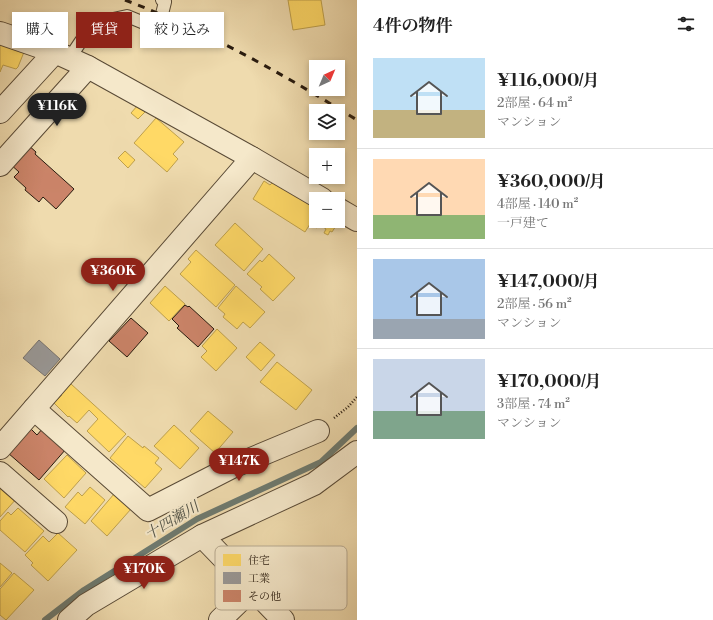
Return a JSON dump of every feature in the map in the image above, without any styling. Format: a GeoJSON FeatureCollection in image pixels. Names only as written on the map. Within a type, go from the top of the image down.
{"type":"FeatureCollection","features":[{"type":"Feature","properties":{"kind":"street"},"geometry":{"type":"LineString","coordinates":[[0,33],[71,59],[252,158],[310,192]]}},
{"type":"Feature","properties":{"kind":"street"},"geometry":{"type":"LineString","coordinates":[[0,112],[71,59]]}},
{"type":"Feature","properties":{"kind":"street"},"geometry":{"type":"LineString","coordinates":[[0,165],[71,59]]}},
{"type":"Feature","properties":{"kind":"street"},"geometry":{"type":"LineString","coordinates":[[0,448],[252,158]]}},
{"type":"Feature","properties":{"kind":"street"},"geometry":{"type":"LineString","coordinates":[[345,213],[357,220]]}},
{"type":"Feature","properties":{"kind":"street"},"geometry":{"type":"LineString","coordinates":[[34,409],[148,510],[232,467],[318,431]]}},
{"type":"Feature","properties":{"kind":"street"},"geometry":{"type":"LineString","coordinates":[[69,620],[86,605],[202,536],[314,484],[357,452]]}},
{"type":"Feature","properties":{"kind":"street"},"geometry":{"type":"LineString","coordinates":[[0,472],[56,522]]}},
{"type":"Feature","properties":{"kind":"street"},"geometry":{"type":"LineString","coordinates":[[202,536],[215,549]]}},
{"type":"Feature","properties":{"kind":"street"},"geometry":{"type":"LineString","coordinates":[[220,620],[230,610]]}},
{"type":"Feature","properties":{"kind":"street"},"geometry":{"type":"LineString","coordinates":[[274,610],[283,620]]}},
{"type":"Feature","properties":{"kind":"lane"},"geometry":{"type":"LineString","coordinates":[[71,59],[81,41],[94,28],[104,21],[126,16],[144,23],[154,24],[162,14],[165,2],[162,0]]}},
{"type":"Feature","properties":{"kind":"path"},"geometry":{"type":"LineString","coordinates":[[318,431],[348,407],[357,397]]}},
{"type":"Feature","properties":{"kind":"building: 住宅"},"geometry":{"type":"Polygon","coordinates":[[[288,0],[321,0],[325,25],[293,30],[288,0]]]}},
{"type":"Feature","properties":{"kind":"building: 住宅"},"geometry":{"type":"Polygon","coordinates":[[[0,43],[24,52],[16,69],[3,65],[0,72],[0,43]]]}},
{"type":"Feature","properties":{"kind":"building: 住宅"},"geometry":{"type":"Polygon","coordinates":[[[138,105],[145,112],[138,119],[131,113],[138,105]]]}},
{"type":"Feature","properties":{"kind":"building: 住宅"},"geometry":{"type":"Polygon","coordinates":[[[156,118],[184,142],[173,154],[178,159],[167,172],[134,143],[156,118]]]}},
{"type":"Feature","properties":{"kind":"building: 住宅"},"geometry":{"type":"Polygon","coordinates":[[[125,151],[135,160],[128,168],[118,158],[125,151]]]}},
{"type":"Feature","properties":{"kind":"building: 住宅"},"geometry":{"type":"Polygon","coordinates":[[[264,181],[270,185],[273,182],[309,198],[309,226],[305,232],[253,199],[264,181]]]}},
{"type":"Feature","properties":{"kind":"building: 住宅"},"geometry":{"type":"Polygon","coordinates":[[[235,223],[263,249],[244,271],[215,245],[235,223]]]}},
{"type":"Feature","properties":{"kind":"building: 住宅"},"geometry":{"type":"Polygon","coordinates":[[[325,228],[335,228],[332,232],[330,231],[328,235],[324,233],[326,229],[325,228]]]}},
{"type":"Feature","properties":{"kind":"building: 住宅"},"geometry":{"type":"Polygon","coordinates":[[[196,250],[235,285],[216,307],[180,274],[191,262],[188,259],[196,250]]]}},
{"type":"Feature","properties":{"kind":"building: 住宅"},"geometry":{"type":"Polygon","coordinates":[[[269,254],[295,278],[273,301],[260,289],[262,287],[247,274],[260,260],[262,262],[269,254]]]}},
{"type":"Feature","properties":{"kind":"building: 住宅"},"geometry":{"type":"Polygon","coordinates":[[[165,286],[185,304],[169,321],[150,303],[165,286]]]}},
{"type":"Feature","properties":{"kind":"building: 住宅"},"geometry":{"type":"Polygon","coordinates":[[[236,286],[265,312],[250,328],[243,322],[237,329],[223,317],[225,314],[218,308],[236,286]]]}},
{"type":"Feature","properties":{"kind":"building: 住宅"},"geometry":{"type":"Polygon","coordinates":[[[217,329],[237,348],[216,371],[201,357],[207,351],[202,346],[217,329]]]}},
{"type":"Feature","properties":{"kind":"building: 住宅"},"geometry":{"type":"Polygon","coordinates":[[[260,342],[275,355],[261,371],[246,357],[260,342]]]}},
{"type":"Feature","properties":{"kind":"building: 住宅"},"geometry":{"type":"Polygon","coordinates":[[[277,362],[312,390],[296,410],[260,382],[277,362]]]}},
{"type":"Feature","properties":{"kind":"building: 住宅"},"geometry":{"type":"Polygon","coordinates":[[[71,384],[126,434],[109,452],[87,431],[98,419],[89,410],[77,423],[69,416],[68,417],[54,403],[62,395],[60,393],[71,384]]]}},
{"type":"Feature","properties":{"kind":"building: 住宅"},"geometry":{"type":"Polygon","coordinates":[[[208,411],[233,432],[215,453],[190,431],[208,411]]]}},
{"type":"Feature","properties":{"kind":"building: 住宅"},"geometry":{"type":"Polygon","coordinates":[[[174,425],[199,448],[180,469],[154,446],[174,425]]]}},
{"type":"Feature","properties":{"kind":"building: 住宅"},"geometry":{"type":"Polygon","coordinates":[[[128,436],[159,458],[155,463],[162,469],[145,488],[110,458],[128,436]]]}},
{"type":"Feature","properties":{"kind":"building: 住宅"},"geometry":{"type":"Polygon","coordinates":[[[67,455],[86,473],[64,498],[44,479],[67,455]]]}},
{"type":"Feature","properties":{"kind":"building: 住宅"},"geometry":{"type":"Polygon","coordinates":[[[0,483],[17,498],[0,517],[0,483]]]}},
{"type":"Feature","properties":{"kind":"building: 住宅"},"geometry":{"type":"Polygon","coordinates":[[[90,487],[105,500],[85,524],[65,507],[78,492],[82,496],[90,487]]]}},
{"type":"Feature","properties":{"kind":"building: 住宅"},"geometry":{"type":"Polygon","coordinates":[[[114,494],[131,509],[107,536],[91,521],[114,494]]]}},
{"type":"Feature","properties":{"kind":"building: 住宅"},"geometry":{"type":"Polygon","coordinates":[[[18,508],[44,531],[25,552],[0,530],[0,521],[8,512],[11,515],[18,508]]]}},
{"type":"Feature","properties":{"kind":"building: 住宅"},"geometry":{"type":"Polygon","coordinates":[[[58,533],[77,550],[48,581],[31,565],[33,563],[25,555],[43,536],[49,542],[58,533]]]}},
{"type":"Feature","properties":{"kind":"building: 住宅"},"geometry":{"type":"Polygon","coordinates":[[[0,563],[12,573],[0,587],[0,563]]]}},
{"type":"Feature","properties":{"kind":"building: 住宅"},"geometry":{"type":"Polygon","coordinates":[[[14,573],[34,590],[6,620],[0,615],[0,589],[14,573]]]}},
{"type":"Feature","properties":{"kind":"building: 工業"},"geometry":{"type":"Polygon","coordinates":[[[39,340],[60,359],[45,376],[23,358],[39,340]]]}},
{"type":"Feature","properties":{"kind":"building: その他"},"geometry":{"type":"Polygon","coordinates":[[[27,144],[36,152],[35,154],[74,189],[56,209],[43,197],[39,202],[25,190],[26,188],[14,177],[19,172],[9,163],[27,144]]]}},
{"type":"Feature","properties":{"kind":"building: その他"},"geometry":{"type":"Polygon","coordinates":[[[185,305],[188,307],[189,306],[214,329],[198,347],[177,328],[179,326],[172,319],[185,305]]]}},
{"type":"Feature","properties":{"kind":"building: その他"},"geometry":{"type":"Polygon","coordinates":[[[131,318],[148,333],[127,357],[109,341],[131,318]]]}},
{"type":"Feature","properties":{"kind":"building: その他"},"geometry":{"type":"Polygon","coordinates":[[[30,428],[37,435],[43,428],[66,449],[39,480],[8,453],[30,428]]]}},
{"type":"Feature","properties":{"kind":"waterway","name":"十四瀬川"},"geometry":{"type":"LineString","coordinates":[[45,620],[84,590],[197,519],[321,462],[357,428]]}},
{"type":"Feature","properties":{"kind":"railway"},"geometry":{"type":"LineString","coordinates":[[125,0],[215,39],[273,70],[357,120]]}}]}
